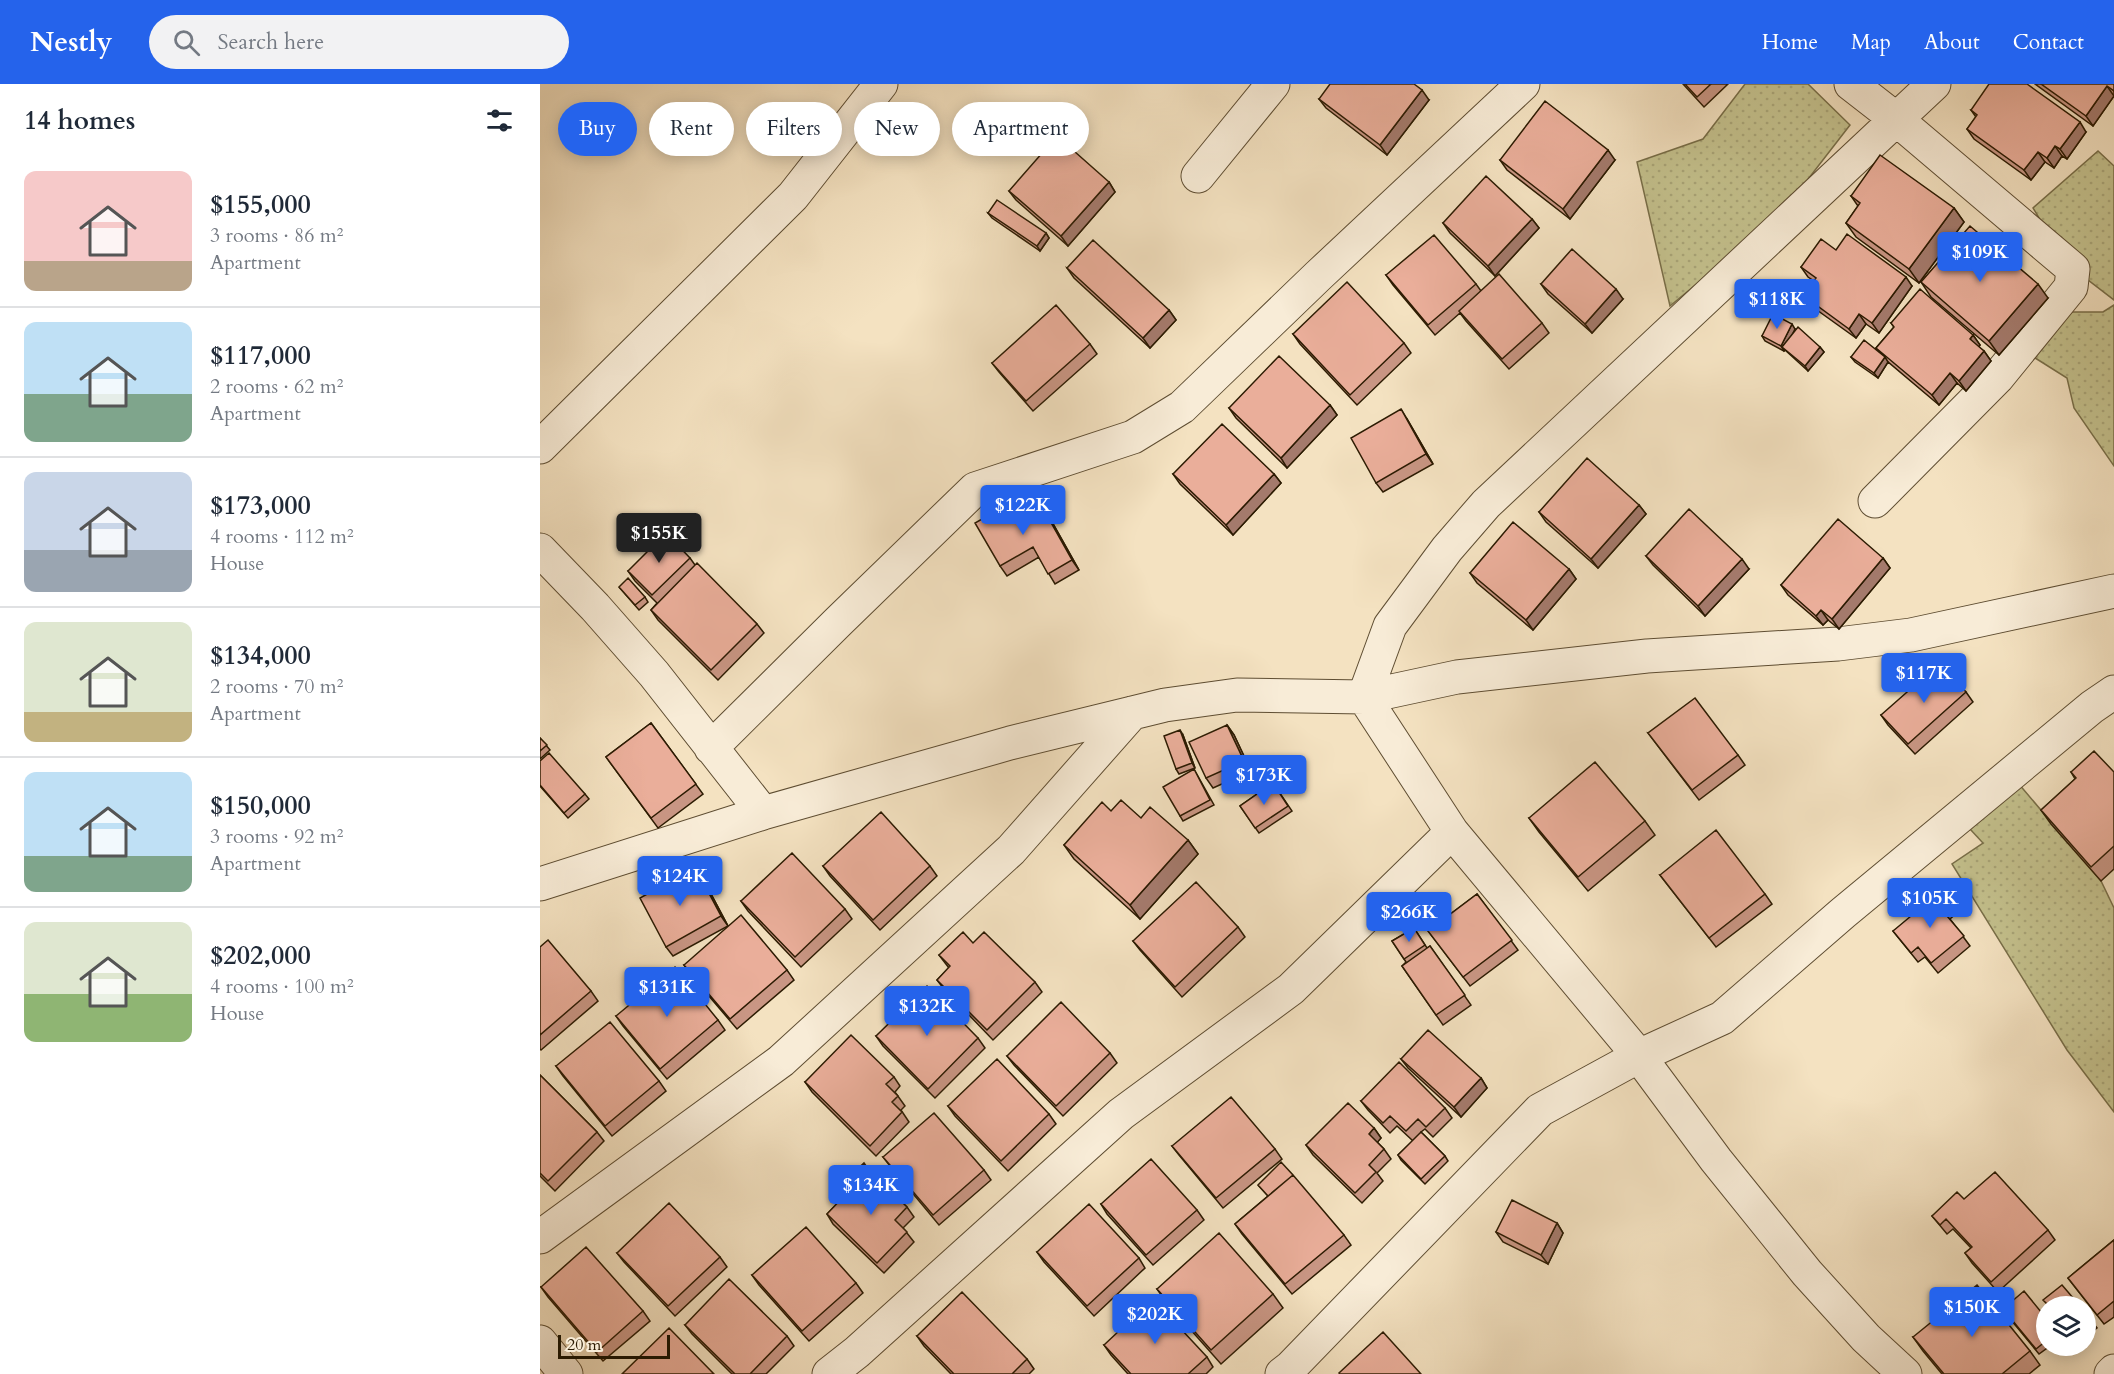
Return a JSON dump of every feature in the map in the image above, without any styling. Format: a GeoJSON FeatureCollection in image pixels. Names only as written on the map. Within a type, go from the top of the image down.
{"type":"FeatureCollection","features":[{"type":"Feature","properties":{"kind":"street"},"geometry":{"type":"LineString","coordinates":[[540,447],[793,196],[881,84]]}},
{"type":"Feature","properties":{"kind":"street"},"geometry":{"type":"LineString","coordinates":[[1198,176],[1273,84]]}},
{"type":"Feature","properties":{"kind":"street"},"geometry":{"type":"LineString","coordinates":[[711,748],[975,489],[1133,438],[1182,407],[1523,84]]}},
{"type":"Feature","properties":{"kind":"street"},"geometry":{"type":"LineString","coordinates":[[1851,84],[2073,268],[2071,287],[1997,378],[1875,501]]}},
{"type":"Feature","properties":{"kind":"street"},"geometry":{"type":"LineString","coordinates":[[1364,697],[1389,626],[1447,549],[1486,504],[1934,84]]}},
{"type":"Feature","properties":{"kind":"street"},"geometry":{"type":"LineString","coordinates":[[540,550],[596,607],[654,674],[763,813]]}},
{"type":"Feature","properties":{"kind":"street"},"geometry":{"type":"LineString","coordinates":[[540,884],[763,813],[1010,743],[1165,705],[1238,695],[1364,697],[1457,677],[1647,656],[1838,644],[1911,635],[2114,591]]}},
{"type":"Feature","properties":{"kind":"street"},"geometry":{"type":"LineString","coordinates":[[1282,1374],[1540,1110],[1639,1056],[1722,1018],[1842,913],[2092,707],[2114,692]]}},
{"type":"Feature","properties":{"kind":"street"},"geometry":{"type":"LineString","coordinates":[[1364,697],[1452,832],[1639,1056],[1716,1160],[1807,1272],[1866,1338],[1905,1374]]}},
{"type":"Feature","properties":{"kind":"street"},"geometry":{"type":"LineString","coordinates":[[540,1237],[781,1061],[1011,850],[1132,713]]}},
{"type":"Feature","properties":{"kind":"street"},"geometry":{"type":"LineString","coordinates":[[829,1374],[857,1352],[1121,1114],[1291,989],[1452,832]]}},
{"type":"Feature","properties":{"kind":"street"},"geometry":{"type":"LineString","coordinates":[[540,1342],[566,1374]]}},
{"type":"Feature","properties":{"kind":"shaded area"},"geometry":{"type":"Polygon","coordinates":[[[1745,84],[1808,84],[1850,125],[1802,187],[1723,262],[1670,306],[1637,162],[1703,139],[1745,84]]]}},
{"type":"Feature","properties":{"kind":"shaded area"},"geometry":{"type":"Polygon","coordinates":[[[2098,151],[2114,166],[2114,300],[2066,263],[2033,208],[2098,151]]]}},
{"type":"Feature","properties":{"kind":"shaded area"},"geometry":{"type":"Polygon","coordinates":[[[2114,305],[2114,466],[2074,408],[2067,378],[2032,356],[2060,312],[2103,312],[2114,305]]]}},
{"type":"Feature","properties":{"kind":"shaded area"},"geometry":{"type":"Polygon","coordinates":[[[2018,783],[2101,881],[2114,908],[2114,1112],[2067,1050],[1952,864],[1983,843],[1970,829],[2018,783]]]}},
{"type":"Feature","properties":{"kind":"building"},"geometry":{"type":"Polygon","coordinates":[[[1330,84],[1414,84],[1422,90],[1380,145],[1319,99],[1330,84]]]}},
{"type":"Feature","properties":{"kind":"building"},"geometry":{"type":"Polygon","coordinates":[[[1685,84],[1711,84],[1697,97],[1685,84]]]}},
{"type":"Feature","properties":{"kind":"building"},"geometry":{"type":"Polygon","coordinates":[[[1989,84],[2027,84],[2080,122],[2060,149],[2055,146],[2047,158],[2038,152],[2024,170],[1967,129],[1977,115],[1971,110],[1989,84]]]}},
{"type":"Feature","properties":{"kind":"building"},"geometry":{"type":"Polygon","coordinates":[[[2041,84],[2114,84],[2114,91],[2107,86],[2086,116],[2041,84]]]}},
{"type":"Feature","properties":{"kind":"building"},"geometry":{"type":"Polygon","coordinates":[[[1545,101],[1608,150],[1563,209],[1500,160],[1545,101]]]}},
{"type":"Feature","properties":{"kind":"building"},"geometry":{"type":"Polygon","coordinates":[[[1880,155],[1954,208],[1909,269],[1846,223],[1860,203],[1851,196],[1880,155]]]}},
{"type":"Feature","properties":{"kind":"building"},"geometry":{"type":"Polygon","coordinates":[[[1040,156],[1080,156],[1109,182],[1061,236],[1009,191],[1040,156]]]}},
{"type":"Feature","properties":{"kind":"building"},"geometry":{"type":"Polygon","coordinates":[[[1486,176],[1532,219],[1488,266],[1443,223],[1486,176]]]}},
{"type":"Feature","properties":{"kind":"building"},"geometry":{"type":"Polygon","coordinates":[[[997,200],[1046,233],[1037,246],[988,213],[997,200]]]}},
{"type":"Feature","properties":{"kind":"building"},"geometry":{"type":"Polygon","coordinates":[[[1970,226],[2038,284],[1989,341],[1921,282],[1970,226]]]}},
{"type":"Feature","properties":{"kind":"building"},"geometry":{"type":"Polygon","coordinates":[[[1847,234],[1906,277],[1872,323],[1859,314],[1849,329],[1804,296],[1816,278],[1801,267],[1821,239],[1836,250],[1847,234]]]}},
{"type":"Feature","properties":{"kind":"building"},"geometry":{"type":"Polygon","coordinates":[[[1434,235],[1476,284],[1428,325],[1386,275],[1434,235]]]}},
{"type":"Feature","properties":{"kind":"building"},"geometry":{"type":"Polygon","coordinates":[[[1093,240],[1169,310],[1143,338],[1067,268],[1093,240]]]}},
{"type":"Feature","properties":{"kind":"building"},"geometry":{"type":"Polygon","coordinates":[[[1572,249],[1616,289],[1585,324],[1541,284],[1572,249]]]}},
{"type":"Feature","properties":{"kind":"building"},"geometry":{"type":"Polygon","coordinates":[[[1499,274],[1542,323],[1502,359],[1459,311],[1499,274]]]}},
{"type":"Feature","properties":{"kind":"building"},"geometry":{"type":"Polygon","coordinates":[[[1347,282],[1404,343],[1350,395],[1293,334],[1347,282]]]}},
{"type":"Feature","properties":{"kind":"building"},"geometry":{"type":"Polygon","coordinates":[[[1920,289],[1973,335],[1970,339],[1984,351],[1959,381],[1950,373],[1932,395],[1876,348],[1894,327],[1891,323],[1920,289]]]}},
{"type":"Feature","properties":{"kind":"building"},"geometry":{"type":"Polygon","coordinates":[[[1056,305],[1090,344],[1026,401],[992,363],[1056,305]]]}},
{"type":"Feature","properties":{"kind":"building"},"geometry":{"type":"Polygon","coordinates":[[[1773,314],[1792,324],[1781,346],[1762,336],[1773,314]]]}},
{"type":"Feature","properties":{"kind":"building"},"geometry":{"type":"Polygon","coordinates":[[[1798,327],[1820,347],[1805,366],[1782,347],[1798,327]]]}},
{"type":"Feature","properties":{"kind":"building"},"geometry":{"type":"Polygon","coordinates":[[[1864,340],[1885,357],[1874,373],[1851,357],[1864,340]]]}},
{"type":"Feature","properties":{"kind":"building"},"geometry":{"type":"Polygon","coordinates":[[[1279,356],[1330,405],[1281,458],[1229,408],[1279,356]]]}},
{"type":"Feature","properties":{"kind":"building"},"geometry":{"type":"Polygon","coordinates":[[[1401,409],[1426,454],[1376,483],[1351,438],[1401,409]]]}},
{"type":"Feature","properties":{"kind":"building"},"geometry":{"type":"Polygon","coordinates":[[[1222,424],[1274,474],[1226,525],[1173,474],[1222,424]]]}},
{"type":"Feature","properties":{"kind":"building"},"geometry":{"type":"Polygon","coordinates":[[[1587,458],[1639,505],[1591,559],[1539,512],[1587,458]]]}},
{"type":"Feature","properties":{"kind":"building"},"geometry":{"type":"Polygon","coordinates":[[[1010,503],[1018,516],[1040,503],[1072,560],[1048,574],[1033,547],[1000,566],[975,523],[1010,503]]]}},
{"type":"Feature","properties":{"kind":"building"},"geometry":{"type":"Polygon","coordinates":[[[1689,509],[1742,559],[1698,606],[1646,556],[1689,509]]]}},
{"type":"Feature","properties":{"kind":"building"},"geometry":{"type":"Polygon","coordinates":[[[1838,519],[1883,558],[1832,619],[1821,610],[1816,616],[1781,585],[1838,519]]]}},
{"type":"Feature","properties":{"kind":"building"},"geometry":{"type":"Polygon","coordinates":[[[1513,522],[1569,569],[1526,620],[1470,573],[1513,522]]]}},
{"type":"Feature","properties":{"kind":"building"},"geometry":{"type":"Polygon","coordinates":[[[666,533],[690,558],[652,595],[628,571],[666,533]]]}},
{"type":"Feature","properties":{"kind":"building"},"geometry":{"type":"Polygon","coordinates":[[[697,563],[757,624],[711,670],[651,610],[697,563]]]}},
{"type":"Feature","properties":{"kind":"building"},"geometry":{"type":"Polygon","coordinates":[[[628,578],[645,597],[635,605],[619,587],[628,578]]]}},
{"type":"Feature","properties":{"kind":"building"},"geometry":{"type":"Polygon","coordinates":[[[1940,663],[1966,692],[1908,744],[1881,715],[1940,663]]]}},
{"type":"Feature","properties":{"kind":"building"},"geometry":{"type":"Polygon","coordinates":[[[1695,698],[1738,755],[1692,790],[1648,733],[1695,698]]]}},
{"type":"Feature","properties":{"kind":"building"},"geometry":{"type":"Polygon","coordinates":[[[651,723],[696,784],[651,818],[606,757],[651,723]]]}},
{"type":"Feature","properties":{"kind":"building"},"geometry":{"type":"Polygon","coordinates":[[[1227,725],[1244,761],[1206,778],[1189,742],[1227,725]]]}},
{"type":"Feature","properties":{"kind":"building"},"geometry":{"type":"Polygon","coordinates":[[[1180,730],[1192,763],[1176,769],[1164,736],[1180,730]]]}},
{"type":"Feature","properties":{"kind":"building"},"geometry":{"type":"Polygon","coordinates":[[[540,738],[547,745],[540,751],[540,738]]]}},
{"type":"Feature","properties":{"kind":"building"},"geometry":{"type":"Polygon","coordinates":[[[2094,751],[2114,772],[2114,846],[2091,867],[2041,810],[2076,778],[2071,772],[2094,751]]]}},
{"type":"Feature","properties":{"kind":"building"},"geometry":{"type":"Polygon","coordinates":[[[549,753],[585,794],[564,813],[540,785],[540,761],[549,753]]]}},
{"type":"Feature","properties":{"kind":"building"},"geometry":{"type":"Polygon","coordinates":[[[1595,762],[1645,821],[1578,877],[1529,818],[1595,762]]]}},
{"type":"Feature","properties":{"kind":"building"},"geometry":{"type":"Polygon","coordinates":[[[1194,769],[1210,800],[1180,816],[1163,787],[1194,769]]]}},
{"type":"Feature","properties":{"kind":"building"},"geometry":{"type":"Polygon","coordinates":[[[1273,783],[1288,806],[1255,828],[1240,806],[1273,783]]]}},
{"type":"Feature","properties":{"kind":"building"},"geometry":{"type":"Polygon","coordinates":[[[1121,800],[1141,818],[1150,807],[1188,840],[1130,905],[1064,845],[1102,802],[1111,811],[1121,800]]]}},
{"type":"Feature","properties":{"kind":"building"},"geometry":{"type":"Polygon","coordinates":[[[881,812],[930,866],[873,920],[823,866],[881,812]]]}},
{"type":"Feature","properties":{"kind":"building"},"geometry":{"type":"Polygon","coordinates":[[[1716,830],[1765,894],[1709,938],[1660,875],[1716,830]]]}},
{"type":"Feature","properties":{"kind":"building"},"geometry":{"type":"Polygon","coordinates":[[[792,853],[845,909],[795,957],[741,901],[792,853]]]}},
{"type":"Feature","properties":{"kind":"building"},"geometry":{"type":"Polygon","coordinates":[[[695,867],[721,916],[666,947],[640,898],[695,867]]]}},
{"type":"Feature","properties":{"kind":"building"},"geometry":{"type":"Polygon","coordinates":[[[1196,882],[1238,927],[1175,987],[1133,941],[1196,882]]]}},
{"type":"Feature","properties":{"kind":"building"},"geometry":{"type":"Polygon","coordinates":[[[1941,891],[1951,902],[1942,910],[1964,936],[1931,963],[1918,947],[1911,953],[1893,931],[1941,891]]]}},
{"type":"Feature","properties":{"kind":"building"},"geometry":{"type":"Polygon","coordinates":[[[1477,894],[1512,940],[1463,977],[1428,931],[1477,894]]]}},
{"type":"Feature","properties":{"kind":"building"},"geometry":{"type":"Polygon","coordinates":[[[741,915],[787,970],[730,1019],[684,965],[741,915]]]}},
{"type":"Feature","properties":{"kind":"building"},"geometry":{"type":"Polygon","coordinates":[[[1414,928],[1425,945],[1404,959],[1392,941],[1414,928]]]}},
{"type":"Feature","properties":{"kind":"building"},"geometry":{"type":"Polygon","coordinates":[[[963,932],[973,943],[984,932],[1035,982],[987,1030],[937,980],[950,966],[939,955],[963,932]]]}},
{"type":"Feature","properties":{"kind":"building"},"geometry":{"type":"Polygon","coordinates":[[[548,940],[591,991],[540,1035],[540,947],[548,940]]]}},
{"type":"Feature","properties":{"kind":"building"},"geometry":{"type":"Polygon","coordinates":[[[1430,946],[1465,995],[1436,1015],[1402,966],[1430,946]]]}},
{"type":"Feature","properties":{"kind":"building"},"geometry":{"type":"Polygon","coordinates":[[[675,967],[718,1020],[660,1069],[616,1016],[675,967]]]}},
{"type":"Feature","properties":{"kind":"building"},"geometry":{"type":"Polygon","coordinates":[[[927,986],[978,1038],[928,1089],[876,1036],[927,986]]]}},
{"type":"Feature","properties":{"kind":"building"},"geometry":{"type":"Polygon","coordinates":[[[1061,1002],[1110,1053],[1056,1106],[1007,1056],[1061,1002]]]}},
{"type":"Feature","properties":{"kind":"building"},"geometry":{"type":"Polygon","coordinates":[[[610,1022],[659,1081],[605,1126],[556,1066],[610,1022]]]}},
{"type":"Feature","properties":{"kind":"building"},"geometry":{"type":"Polygon","coordinates":[[[1428,1030],[1481,1078],[1454,1107],[1401,1059],[1428,1030]]]}},
{"type":"Feature","properties":{"kind":"building"},"geometry":{"type":"Polygon","coordinates":[[[851,1035],[894,1077],[886,1084],[898,1096],[892,1102],[902,1112],[870,1146],[805,1082],[851,1035]]]}},
{"type":"Feature","properties":{"kind":"building"},"geometry":{"type":"Polygon","coordinates":[[[997,1059],[1049,1114],[1001,1161],[948,1106],[997,1059]]]}},
{"type":"Feature","properties":{"kind":"building"},"geometry":{"type":"Polygon","coordinates":[[[1399,1062],[1445,1108],[1426,1127],[1418,1119],[1406,1131],[1390,1116],[1383,1123],[1361,1101],[1399,1062]]]}},
{"type":"Feature","properties":{"kind":"building"},"geometry":{"type":"Polygon","coordinates":[[[540,1075],[597,1132],[548,1181],[540,1173],[540,1075]]]}},
{"type":"Feature","properties":{"kind":"building"},"geometry":{"type":"Polygon","coordinates":[[[1231,1097],[1275,1149],[1216,1198],[1172,1146],[1231,1097]]]}},
{"type":"Feature","properties":{"kind":"building"},"geometry":{"type":"Polygon","coordinates":[[[1348,1103],[1374,1128],[1369,1134],[1384,1149],[1369,1165],[1376,1172],[1355,1193],[1306,1145],[1348,1103]]]}},
{"type":"Feature","properties":{"kind":"building"},"geometry":{"type":"Polygon","coordinates":[[[934,1113],[984,1170],[933,1215],[883,1157],[934,1113]]]}},
{"type":"Feature","properties":{"kind":"building"},"geometry":{"type":"Polygon","coordinates":[[[1421,1132],[1445,1156],[1421,1179],[1398,1155],[1421,1132]]]}},
{"type":"Feature","properties":{"kind":"building"},"geometry":{"type":"Polygon","coordinates":[[[1151,1159],[1197,1210],[1146,1255],[1101,1204],[1151,1159]]]}},
{"type":"Feature","properties":{"kind":"building"},"geometry":{"type":"Polygon","coordinates":[[[1281,1162],[1293,1175],[1268,1196],[1258,1185],[1281,1162]]]}},
{"type":"Feature","properties":{"kind":"building"},"geometry":{"type":"Polygon","coordinates":[[[864,1163],[869,1170],[852,1187],[846,1180],[864,1163]]]}},
{"type":"Feature","properties":{"kind":"building"},"geometry":{"type":"Polygon","coordinates":[[[869,1170],[907,1207],[895,1220],[907,1232],[877,1263],[827,1214],[869,1170]]]}},
{"type":"Feature","properties":{"kind":"building"},"geometry":{"type":"Polygon","coordinates":[[[1995,1172],[2048,1230],[1991,1282],[1965,1253],[1972,1247],[1946,1219],[1940,1225],[1932,1216],[1957,1192],[1964,1199],[1995,1172]]]}},
{"type":"Feature","properties":{"kind":"building"},"geometry":{"type":"Polygon","coordinates":[[[1293,1175],[1344,1235],[1285,1284],[1235,1224],[1293,1175]]]}},
{"type":"Feature","properties":{"kind":"building"},"geometry":{"type":"Polygon","coordinates":[[[1512,1200],[1557,1223],[1541,1255],[1496,1232],[1512,1200]]]}},
{"type":"Feature","properties":{"kind":"building"},"geometry":{"type":"Polygon","coordinates":[[[669,1203],[720,1257],[668,1306],[617,1253],[669,1203]]]}},
{"type":"Feature","properties":{"kind":"building"},"geometry":{"type":"Polygon","coordinates":[[[1089,1204],[1139,1258],[1087,1306],[1037,1252],[1089,1204]]]}},
{"type":"Feature","properties":{"kind":"building"},"geometry":{"type":"Polygon","coordinates":[[[806,1227],[856,1283],[802,1331],[752,1275],[806,1227]]]}},
{"type":"Feature","properties":{"kind":"building"},"geometry":{"type":"Polygon","coordinates":[[[1219,1233],[1273,1294],[1211,1350],[1157,1289],[1219,1233]]]}},
{"type":"Feature","properties":{"kind":"building"},"geometry":{"type":"Polygon","coordinates":[[[2114,1240],[2114,1301],[2097,1315],[2096,1296],[2082,1296],[2068,1278],[2114,1240]]]}},
{"type":"Feature","properties":{"kind":"building"},"geometry":{"type":"Polygon","coordinates":[[[586,1247],[643,1311],[597,1352],[541,1287],[586,1247]]]}},
{"type":"Feature","properties":{"kind":"building"},"geometry":{"type":"Polygon","coordinates":[[[729,1279],[787,1336],[750,1374],[735,1374],[685,1325],[729,1279]]]}},
{"type":"Feature","properties":{"kind":"building"},"geometry":{"type":"Polygon","coordinates":[[[1977,1285],[2030,1351],[2002,1374],[1944,1374],[1913,1337],[1977,1285]]]}},
{"type":"Feature","properties":{"kind":"building"},"geometry":{"type":"Polygon","coordinates":[[[2062,1285],[2071,1296],[2048,1296],[2062,1285]]]}},
{"type":"Feature","properties":{"kind":"building"},"geometry":{"type":"Polygon","coordinates":[[[2024,1291],[2036,1306],[2036,1349],[2003,1309],[2024,1291]]]}},
{"type":"Feature","properties":{"kind":"building"},"geometry":{"type":"Polygon","coordinates":[[[962,1292],[1027,1359],[1012,1374],[954,1374],[917,1336],[962,1292]]]}},
{"type":"Feature","properties":{"kind":"building"},"geometry":{"type":"Polygon","coordinates":[[[1153,1299],[1207,1357],[1188,1374],[1131,1374],[1104,1345],[1153,1299]]]}},
{"type":"Feature","properties":{"kind":"building"},"geometry":{"type":"Polygon","coordinates":[[[669,1328],[714,1374],[622,1374],[669,1328]]]}},
{"type":"Feature","properties":{"kind":"building"},"geometry":{"type":"Polygon","coordinates":[[[1383,1332],[1421,1374],[1339,1373],[1383,1332]]]}}]}
